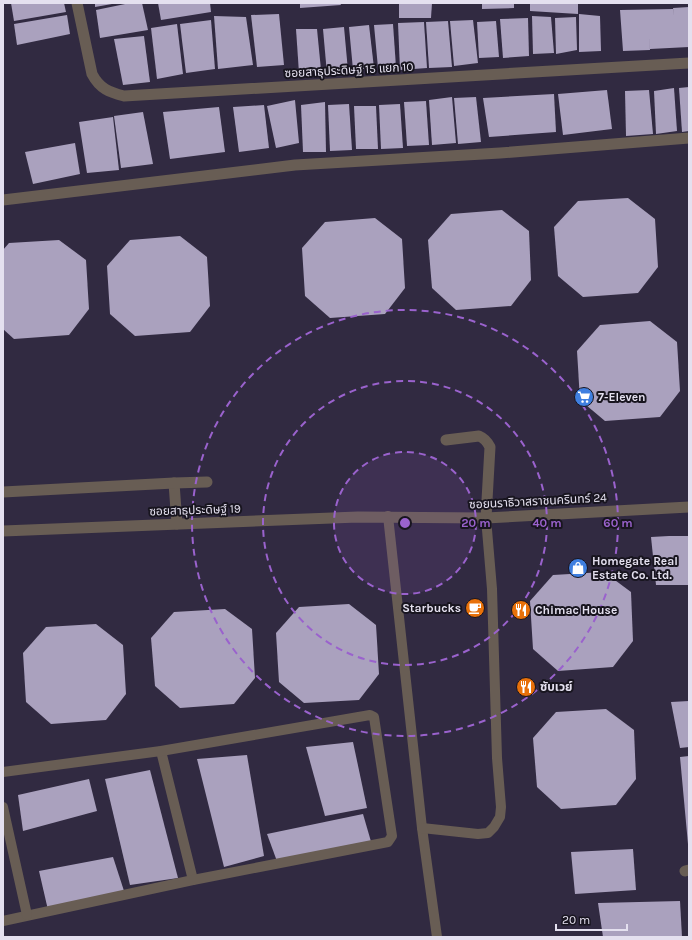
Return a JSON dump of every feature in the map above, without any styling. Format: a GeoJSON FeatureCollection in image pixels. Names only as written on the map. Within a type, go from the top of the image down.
{"type":"FeatureCollection","features":[{"type":"Feature","properties":{"kind":"street","name":"ซอยสาธุประดิษฐ์ 15 แยก 10"},"geometry":{"type":"LineString","coordinates":[[78,3],[92,74],[96,82],[109,92],[124,96],[689,63]]}},
{"type":"Feature","properties":{"kind":"street"},"geometry":{"type":"LineString","coordinates":[[3,200],[296,166],[500,153],[689,138]]}},
{"type":"Feature","properties":{"kind":"street"},"geometry":{"type":"LineString","coordinates":[[446,440],[478,436],[483,437],[488,443],[490,447],[486,518]]}},
{"type":"Feature","properties":{"kind":"street"},"geometry":{"type":"LineString","coordinates":[[3,492],[207,482]]}},
{"type":"Feature","properties":{"kind":"street"},"geometry":{"type":"LineString","coordinates":[[174,483],[178,524]]}},
{"type":"Feature","properties":{"kind":"street","name":"ซอยนราธิวาสราชนครินทร์ 24"},"geometry":{"type":"LineString","coordinates":[[388,516],[486,518],[689,507]]}},
{"type":"Feature","properties":{"kind":"street","name":"ซอยสาธุประดิษฐ์ 19"},"geometry":{"type":"LineString","coordinates":[[3,532],[388,516]]}},
{"type":"Feature","properties":{"kind":"lane"},"geometry":{"type":"LineString","coordinates":[[388,516],[422,828],[436,937]]}},
{"type":"Feature","properties":{"kind":"lane"},"geometry":{"type":"LineString","coordinates":[[422,828],[478,834],[488,833],[500,817],[501,807],[497,758],[492,589],[486,518]]}},
{"type":"Feature","properties":{"kind":"lane"},"geometry":{"type":"LineString","coordinates":[[3,772],[162,751],[370,715],[374,718],[392,836],[388,842],[193,880],[3,921]]}},
{"type":"Feature","properties":{"kind":"lane"},"geometry":{"type":"LineString","coordinates":[[162,751],[193,880]]}},
{"type":"Feature","properties":{"kind":"lane"},"geometry":{"type":"LineString","coordinates":[[3,807],[27,915]]}},
{"type":"Feature","properties":{"kind":"building"},"geometry":{"type":"Polygon","coordinates":[[[11,3],[64,3],[66,12],[14,21],[11,3]]]}},
{"type":"Feature","properties":{"kind":"building"},"geometry":{"type":"Polygon","coordinates":[[[95,3],[112,3],[112,4],[95,7],[95,3]]]}},
{"type":"Feature","properties":{"kind":"building"},"geometry":{"type":"Polygon","coordinates":[[[130,3],[142,3],[148,30],[100,38],[96,10],[130,3]]]}},
{"type":"Feature","properties":{"kind":"building"},"geometry":{"type":"Polygon","coordinates":[[[158,3],[210,3],[211,12],[161,20],[158,3]]]}},
{"type":"Feature","properties":{"kind":"building"},"geometry":{"type":"Polygon","coordinates":[[[300,3],[340,3],[341,5],[300,8],[300,3]]]}},
{"type":"Feature","properties":{"kind":"building"},"geometry":{"type":"Polygon","coordinates":[[[399,3],[432,3],[431,18],[399,18],[399,3]]]}},
{"type":"Feature","properties":{"kind":"building"},"geometry":{"type":"Polygon","coordinates":[[[482,3],[514,3],[514,8],[482,9],[482,3]]]}},
{"type":"Feature","properties":{"kind":"building"},"geometry":{"type":"Polygon","coordinates":[[[530,3],[578,3],[578,14],[530,11],[530,3]]]}},
{"type":"Feature","properties":{"kind":"building"},"geometry":{"type":"Polygon","coordinates":[[[689,7],[689,47],[650,49],[649,33],[650,50],[623,51],[620,10],[673,9],[674,16],[673,8],[689,7]]]}},
{"type":"Feature","properties":{"kind":"building"},"geometry":{"type":"Polygon","coordinates":[[[279,14],[284,65],[257,67],[251,15],[279,14]]]}},
{"type":"Feature","properties":{"kind":"building"},"geometry":{"type":"Polygon","coordinates":[[[579,14],[600,16],[601,51],[579,52],[579,14]]]}},
{"type":"Feature","properties":{"kind":"building"},"geometry":{"type":"Polygon","coordinates":[[[67,15],[70,34],[17,45],[14,24],[67,15]]]}},
{"type":"Feature","properties":{"kind":"building"},"geometry":{"type":"Polygon","coordinates":[[[214,16],[246,17],[253,65],[218,69],[214,16]]]}},
{"type":"Feature","properties":{"kind":"building"},"geometry":{"type":"Polygon","coordinates":[[[532,16],[551,17],[554,53],[533,54],[532,16]]]}},
{"type":"Feature","properties":{"kind":"building"},"geometry":{"type":"Polygon","coordinates":[[[576,17],[577,50],[556,54],[555,18],[576,17]]]}},
{"type":"Feature","properties":{"kind":"building"},"geometry":{"type":"Polygon","coordinates":[[[528,18],[529,56],[503,58],[500,19],[528,18]]]}},
{"type":"Feature","properties":{"kind":"building"},"geometry":{"type":"Polygon","coordinates":[[[211,20],[215,69],[186,73],[180,24],[211,20]]]}},
{"type":"Feature","properties":{"kind":"building"},"geometry":{"type":"Polygon","coordinates":[[[473,20],[478,63],[454,66],[450,21],[473,20]]]}},
{"type":"Feature","properties":{"kind":"building"},"geometry":{"type":"Polygon","coordinates":[[[448,21],[452,67],[429,68],[426,22],[448,21]]]}},
{"type":"Feature","properties":{"kind":"building"},"geometry":{"type":"Polygon","coordinates":[[[496,21],[499,57],[479,58],[477,22],[496,21]]]}},
{"type":"Feature","properties":{"kind":"building"},"geometry":{"type":"Polygon","coordinates":[[[424,22],[427,68],[400,70],[398,23],[424,22]]]}},
{"type":"Feature","properties":{"kind":"building"},"geometry":{"type":"Polygon","coordinates":[[[177,24],[183,74],[157,79],[151,28],[177,24]]]}},
{"type":"Feature","properties":{"kind":"building"},"geometry":{"type":"Polygon","coordinates":[[[393,24],[396,67],[378,68],[374,25],[393,24]]]}},
{"type":"Feature","properties":{"kind":"building"},"geometry":{"type":"Polygon","coordinates":[[[369,25],[374,68],[353,70],[349,27],[369,25]]]}},
{"type":"Feature","properties":{"kind":"building"},"geometry":{"type":"Polygon","coordinates":[[[344,27],[348,71],[327,74],[323,29],[344,27]]]}},
{"type":"Feature","properties":{"kind":"building"},"geometry":{"type":"Polygon","coordinates":[[[296,29],[317,29],[321,70],[299,73],[296,29]]]}},
{"type":"Feature","properties":{"kind":"building"},"geometry":{"type":"Polygon","coordinates":[[[144,36],[150,82],[123,85],[114,39],[144,36]]]}},
{"type":"Feature","properties":{"kind":"building"},"geometry":{"type":"Polygon","coordinates":[[[689,87],[689,131],[682,132],[679,88],[689,87]]]}},
{"type":"Feature","properties":{"kind":"building"},"geometry":{"type":"Polygon","coordinates":[[[674,88],[677,131],[656,134],[654,91],[674,88]]]}},
{"type":"Feature","properties":{"kind":"building"},"geometry":{"type":"Polygon","coordinates":[[[607,90],[612,129],[563,135],[558,94],[607,90]]]}},
{"type":"Feature","properties":{"kind":"building"},"geometry":{"type":"Polygon","coordinates":[[[649,90],[653,134],[626,136],[625,91],[649,90]]]}},
{"type":"Feature","properties":{"kind":"building"},"geometry":{"type":"Polygon","coordinates":[[[554,94],[556,132],[489,137],[483,98],[554,94]]]}},
{"type":"Feature","properties":{"kind":"building"},"geometry":{"type":"Polygon","coordinates":[[[452,97],[456,143],[432,145],[429,100],[452,97]]]}},
{"type":"Feature","properties":{"kind":"building"},"geometry":{"type":"Polygon","coordinates":[[[476,97],[481,142],[458,144],[454,98],[476,97]]]}},
{"type":"Feature","properties":{"kind":"building"},"geometry":{"type":"Polygon","coordinates":[[[295,100],[299,143],[276,148],[267,106],[295,100]]]}},
{"type":"Feature","properties":{"kind":"building"},"geometry":{"type":"Polygon","coordinates":[[[426,101],[429,145],[407,146],[404,102],[426,101]]]}},
{"type":"Feature","properties":{"kind":"building"},"geometry":{"type":"Polygon","coordinates":[[[325,102],[326,152],[303,152],[301,105],[325,102]]]}},
{"type":"Feature","properties":{"kind":"building"},"geometry":{"type":"Polygon","coordinates":[[[349,104],[352,150],[330,151],[328,105],[349,104]]]}},
{"type":"Feature","properties":{"kind":"building"},"geometry":{"type":"Polygon","coordinates":[[[400,104],[403,148],[381,149],[379,105],[400,104]]]}},
{"type":"Feature","properties":{"kind":"building"},"geometry":{"type":"Polygon","coordinates":[[[264,105],[269,148],[239,152],[233,107],[264,105]]]}},
{"type":"Feature","properties":{"kind":"building"},"geometry":{"type":"Polygon","coordinates":[[[354,106],[376,106],[378,149],[356,149],[354,106]]]}},
{"type":"Feature","properties":{"kind":"building"},"geometry":{"type":"Polygon","coordinates":[[[219,107],[225,152],[170,159],[163,112],[219,107]]]}},
{"type":"Feature","properties":{"kind":"building"},"geometry":{"type":"Polygon","coordinates":[[[143,112],[153,164],[121,168],[114,116],[143,112]]]}},
{"type":"Feature","properties":{"kind":"building"},"geometry":{"type":"Polygon","coordinates":[[[113,117],[119,170],[87,173],[79,122],[113,117]]]}},
{"type":"Feature","properties":{"kind":"building"},"geometry":{"type":"Polygon","coordinates":[[[75,143],[80,174],[33,184],[25,152],[75,143]]]}},
{"type":"Feature","properties":{"kind":"building"},"geometry":{"type":"Polygon","coordinates":[[[628,198],[655,219],[658,267],[638,293],[583,297],[558,276],[554,227],[578,201],[628,198]]]}},
{"type":"Feature","properties":{"kind":"building"},"geometry":{"type":"Polygon","coordinates":[[[502,210],[529,231],[531,280],[511,306],[456,310],[432,288],[428,240],[451,214],[502,210]]]}},
{"type":"Feature","properties":{"kind":"building"},"geometry":{"type":"Polygon","coordinates":[[[375,218],[402,239],[405,288],[385,314],[330,318],[305,296],[302,248],[325,222],[375,218]]]}},
{"type":"Feature","properties":{"kind":"building"},"geometry":{"type":"Polygon","coordinates":[[[180,236],[207,257],[210,306],[190,332],[135,336],[110,314],[107,266],[130,240],[180,236]]]}},
{"type":"Feature","properties":{"kind":"building"},"geometry":{"type":"Polygon","coordinates":[[[59,240],[86,260],[89,309],[69,335],[14,339],[3,329],[3,250],[9,243],[59,240]]]}},
{"type":"Feature","properties":{"kind":"building"},"geometry":{"type":"Polygon","coordinates":[[[650,321],[677,342],[680,391],[660,417],[605,421],[580,400],[577,351],[600,325],[650,321]]]}},
{"type":"Feature","properties":{"kind":"building"},"geometry":{"type":"Polygon","coordinates":[[[689,536],[689,585],[656,585],[651,537],[689,536]]]}},
{"type":"Feature","properties":{"kind":"building"},"geometry":{"type":"Polygon","coordinates":[[[604,572],[631,592],[633,641],[613,667],[558,671],[533,649],[530,601],[553,575],[604,572]]]}},
{"type":"Feature","properties":{"kind":"building"},"geometry":{"type":"Polygon","coordinates":[[[349,604],[376,625],[379,674],[359,700],[304,703],[279,682],[276,633],[299,607],[349,604]]]}},
{"type":"Feature","properties":{"kind":"building"},"geometry":{"type":"Polygon","coordinates":[[[225,609],[252,629],[255,678],[234,704],[180,708],[155,686],[151,638],[174,612],[225,609]]]}},
{"type":"Feature","properties":{"kind":"building"},"geometry":{"type":"Polygon","coordinates":[[[96,624],[123,645],[126,694],[106,720],[51,724],[26,702],[23,653],[46,627],[96,624]]]}},
{"type":"Feature","properties":{"kind":"building"},"geometry":{"type":"Polygon","coordinates":[[[689,701],[689,747],[680,748],[671,702],[689,701]]]}},
{"type":"Feature","properties":{"kind":"building"},"geometry":{"type":"Polygon","coordinates":[[[606,709],[634,730],[636,779],[616,805],[561,809],[537,787],[533,738],[556,712],[606,709]]]}},
{"type":"Feature","properties":{"kind":"building"},"geometry":{"type":"Polygon","coordinates":[[[353,742],[367,808],[325,816],[306,747],[353,742]]]}},
{"type":"Feature","properties":{"kind":"building"},"geometry":{"type":"Polygon","coordinates":[[[247,755],[264,856],[224,867],[197,759],[247,755]]]}},
{"type":"Feature","properties":{"kind":"building"},"geometry":{"type":"Polygon","coordinates":[[[689,756],[689,844],[688,844],[680,757],[689,756]]]}},
{"type":"Feature","properties":{"kind":"building"},"geometry":{"type":"Polygon","coordinates":[[[150,770],[178,878],[130,885],[105,779],[150,770]]]}},
{"type":"Feature","properties":{"kind":"building"},"geometry":{"type":"Polygon","coordinates":[[[89,779],[97,811],[23,831],[18,795],[89,779]]]}},
{"type":"Feature","properties":{"kind":"building"},"geometry":{"type":"Polygon","coordinates":[[[363,814],[372,845],[278,864],[267,834],[363,814]]]}},
{"type":"Feature","properties":{"kind":"building"},"geometry":{"type":"Polygon","coordinates":[[[633,849],[636,890],[575,894],[571,852],[633,849]]]}},
{"type":"Feature","properties":{"kind":"building"},"geometry":{"type":"Polygon","coordinates":[[[113,857],[125,894],[48,910],[39,871],[113,857]]]}},
{"type":"Feature","properties":{"kind":"building"},"geometry":{"type":"Polygon","coordinates":[[[680,901],[682,937],[603,937],[598,903],[680,901]]]}},
{"type":"Feature","properties":{"kind":"place","name":"7-Eleven"},"geometry":{"type":"Point","coordinates":[584,397]}},
{"type":"Feature","properties":{"kind":"place","name":"Homegate Real Estate Co. Ltd."},"geometry":{"type":"Point","coordinates":[578,568]}},
{"type":"Feature","properties":{"kind":"place","name":"Starbucks"},"geometry":{"type":"Point","coordinates":[475,608]}},
{"type":"Feature","properties":{"kind":"place","name":"Chimac House"},"geometry":{"type":"Point","coordinates":[521,610]}},
{"type":"Feature","properties":{"kind":"place","name":"ซับเวย์"},"geometry":{"type":"Point","coordinates":[526,687]}}]}
